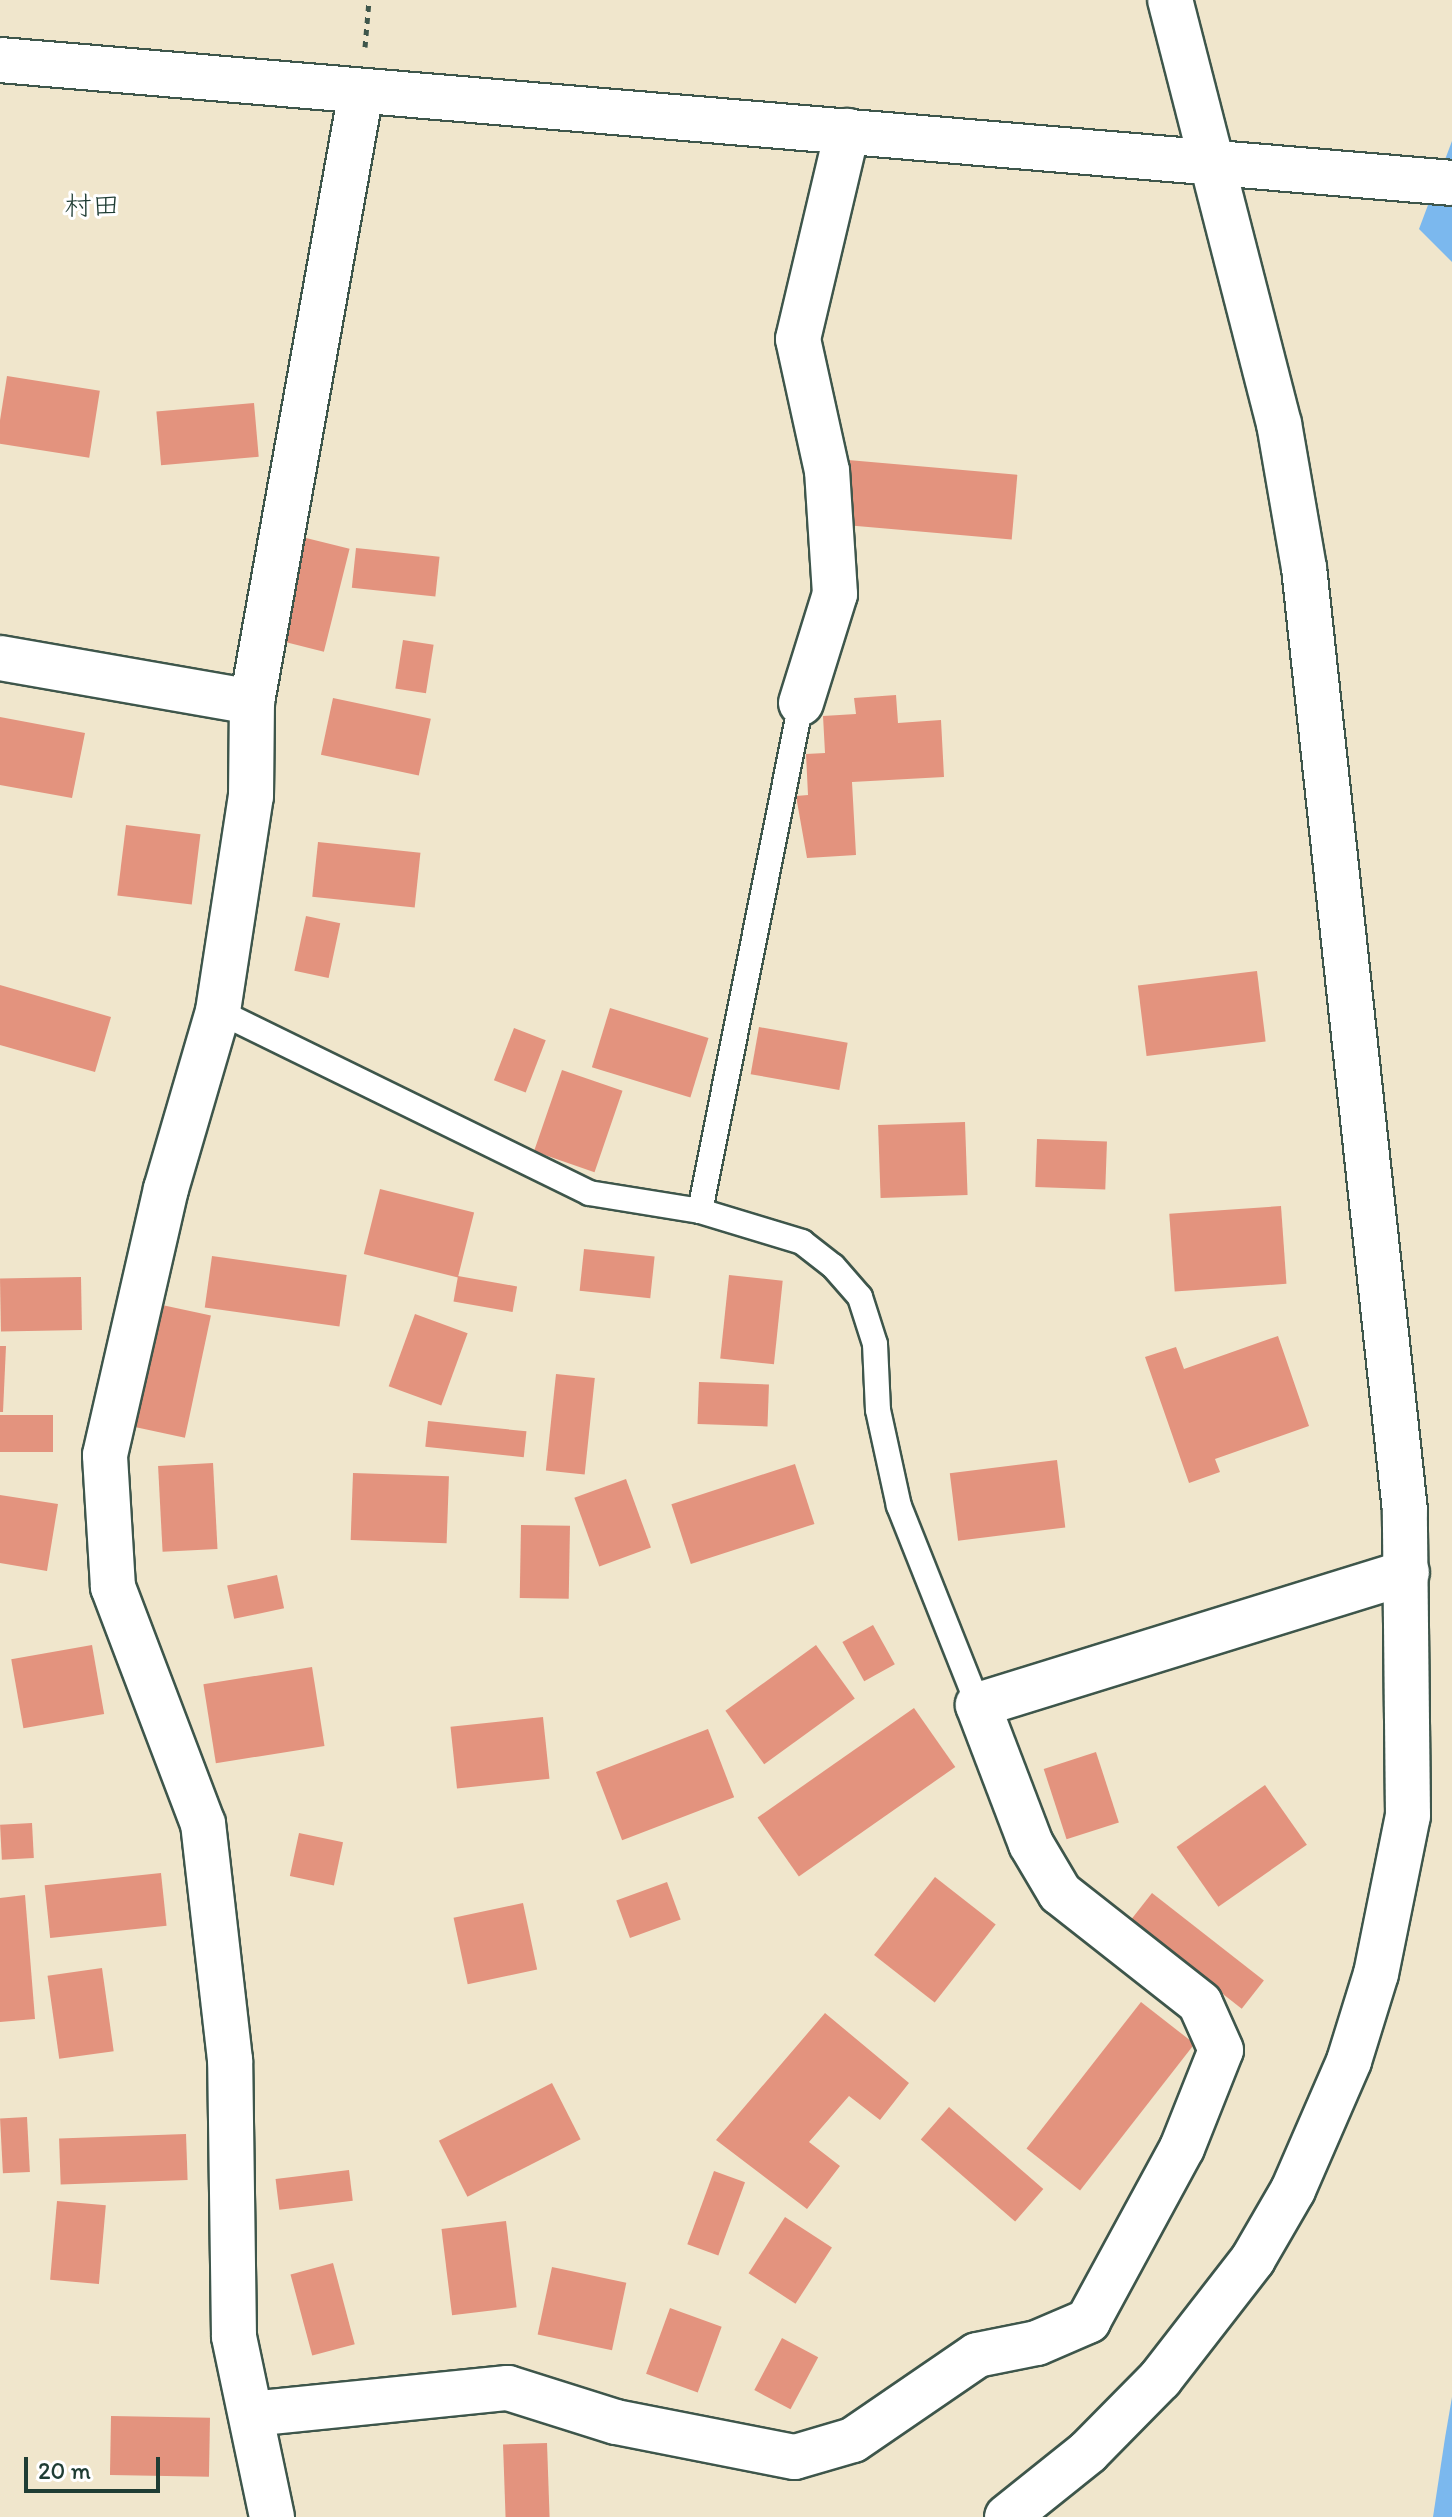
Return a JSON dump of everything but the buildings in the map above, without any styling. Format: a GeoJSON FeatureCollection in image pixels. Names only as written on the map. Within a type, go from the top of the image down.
{"type":"FeatureCollection","features":[{"type":"Feature","properties":{"kind":"street"},"geometry":{"type":"LineString","coordinates":[[1007,2517],[1088,2452],[1194,2340],[1253,2259],[1319,2137],[1376,1974],[1408,1816],[1407,1572],[1391,1351],[1304,568],[1279,424],[1209,163],[1170,0]]}},
{"type":"Feature","properties":{"kind":"street"},"geometry":{"type":"LineString","coordinates":[[0,60],[1452,183]]}},
{"type":"Feature","properties":{"kind":"street"},"geometry":{"type":"LineString","coordinates":[[272,2517],[230,2293],[230,2060],[203,1824],[113,1587],[105,1455],[166,1189],[218,1011],[251,796],[252,702],[361,92]]}},
{"type":"Feature","properties":{"kind":"street"},"geometry":{"type":"LineString","coordinates":[[801,703],[835,594],[827,471],[798,339],[847,131]]}},
{"type":"Feature","properties":{"kind":"street"},"geometry":{"type":"LineString","coordinates":[[0,658],[252,702]]}},
{"type":"Feature","properties":{"kind":"street"},"geometry":{"type":"LineString","coordinates":[[251,2414],[508,2388],[616,2422],[795,2457],[853,2440],[977,2355],[1048,2340],[1088,2321],[1182,2148],[1221,2050],[1200,2003],[1060,1893],[1031,1844],[978,1705],[1407,1572]]}},
{"type":"Feature","properties":{"kind":"lane"},"geometry":{"type":"LineString","coordinates":[[700,1211],[801,703]]}},
{"type":"Feature","properties":{"kind":"lane"},"geometry":{"type":"LineString","coordinates":[[218,1011],[589,1193],[700,1211],[802,1242],[860,1297],[875,1344],[878,1410],[899,1506],[978,1705]]}},
{"type":"Feature","properties":{"kind":"water"},"geometry":{"type":"Polygon","coordinates":[[[1452,141],[1452,262],[1419,229],[1452,141]]]}},
{"type":"Feature","properties":{"kind":"water"},"geometry":{"type":"Polygon","coordinates":[[[1452,2397],[1452,2517],[1433,2517],[1445,2438],[1452,2397]]]}},
{"type":"Feature","properties":{"kind":"district","name":"村田"},"geometry":{"type":"Point","coordinates":[92,205]}}]}
